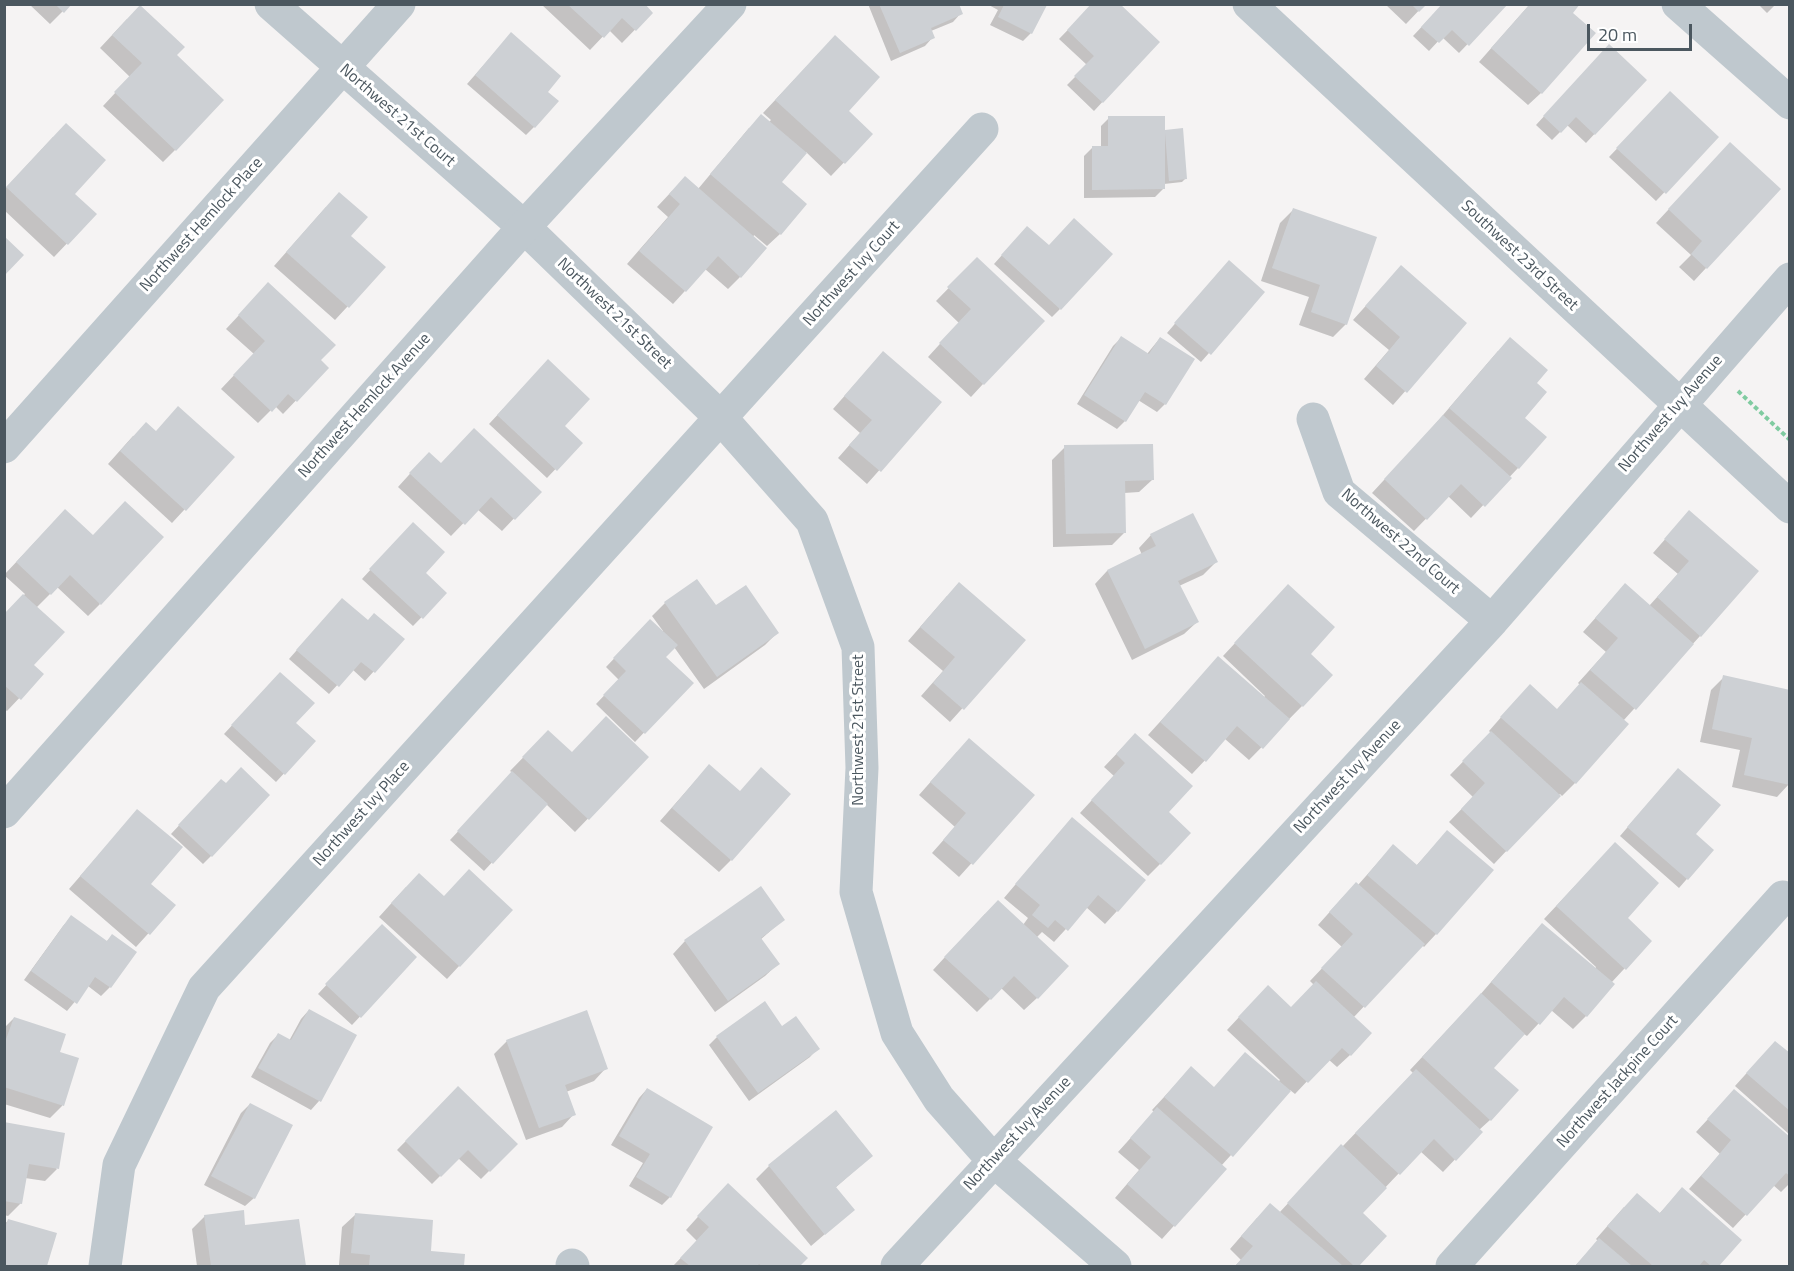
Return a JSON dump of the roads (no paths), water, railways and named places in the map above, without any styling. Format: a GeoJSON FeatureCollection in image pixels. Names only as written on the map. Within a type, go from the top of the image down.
{"type":"FeatureCollection","features":[{"type":"Feature","properties":{"kind":"street","name":"Northwest 21st Court"},"geometry":{"type":"LineString","coordinates":[[271,4],[524,227]]}},
{"type":"Feature","properties":{"kind":"street","name":"Northwest Hemlock Place"},"geometry":{"type":"LineString","coordinates":[[4,447],[399,4]]}},
{"type":"Feature","properties":{"kind":"street","name":"Northwest Hemlock Avenue"},"geometry":{"type":"LineString","coordinates":[[4,812],[524,227],[730,4]]}},
{"type":"Feature","properties":{"kind":"street","name":"Southwest 23rd Street"},"geometry":{"type":"LineString","coordinates":[[1249,4],[1790,507]]}},
{"type":"Feature","properties":{"kind":"street"},"geometry":{"type":"LineString","coordinates":[[1678,4],[1790,103]]}},
{"type":"Feature","properties":{"kind":"street","name":"Northwest Ivy Court"},"geometry":{"type":"LineString","coordinates":[[721,418],[982,129]]}},
{"type":"Feature","properties":{"kind":"street","name":"Northwest 21st Street"},"geometry":{"type":"LineString","coordinates":[[524,227],[721,418],[812,521],[858,647],[862,768],[856,892],[897,1033],[939,1099],[993,1160],[1115,1266]]}},
{"type":"Feature","properties":{"kind":"street","name":"Northwest Ivy Avenue"},"geometry":{"type":"LineString","coordinates":[[897,1266],[1492,621],[1790,279]]}},
{"type":"Feature","properties":{"kind":"street","name":"Northwest Ivy Place"},"geometry":{"type":"LineString","coordinates":[[105,1266],[119,1165],[204,988],[721,418]]}},
{"type":"Feature","properties":{"kind":"street","name":"Northwest 22nd Court"},"geometry":{"type":"LineString","coordinates":[[1313,419],[1339,492],[1492,621]]}},
{"type":"Feature","properties":{"kind":"street","name":"Northwest Jackpine Court"},"geometry":{"type":"LineString","coordinates":[[1452,1266],[1783,897]]}}]}
